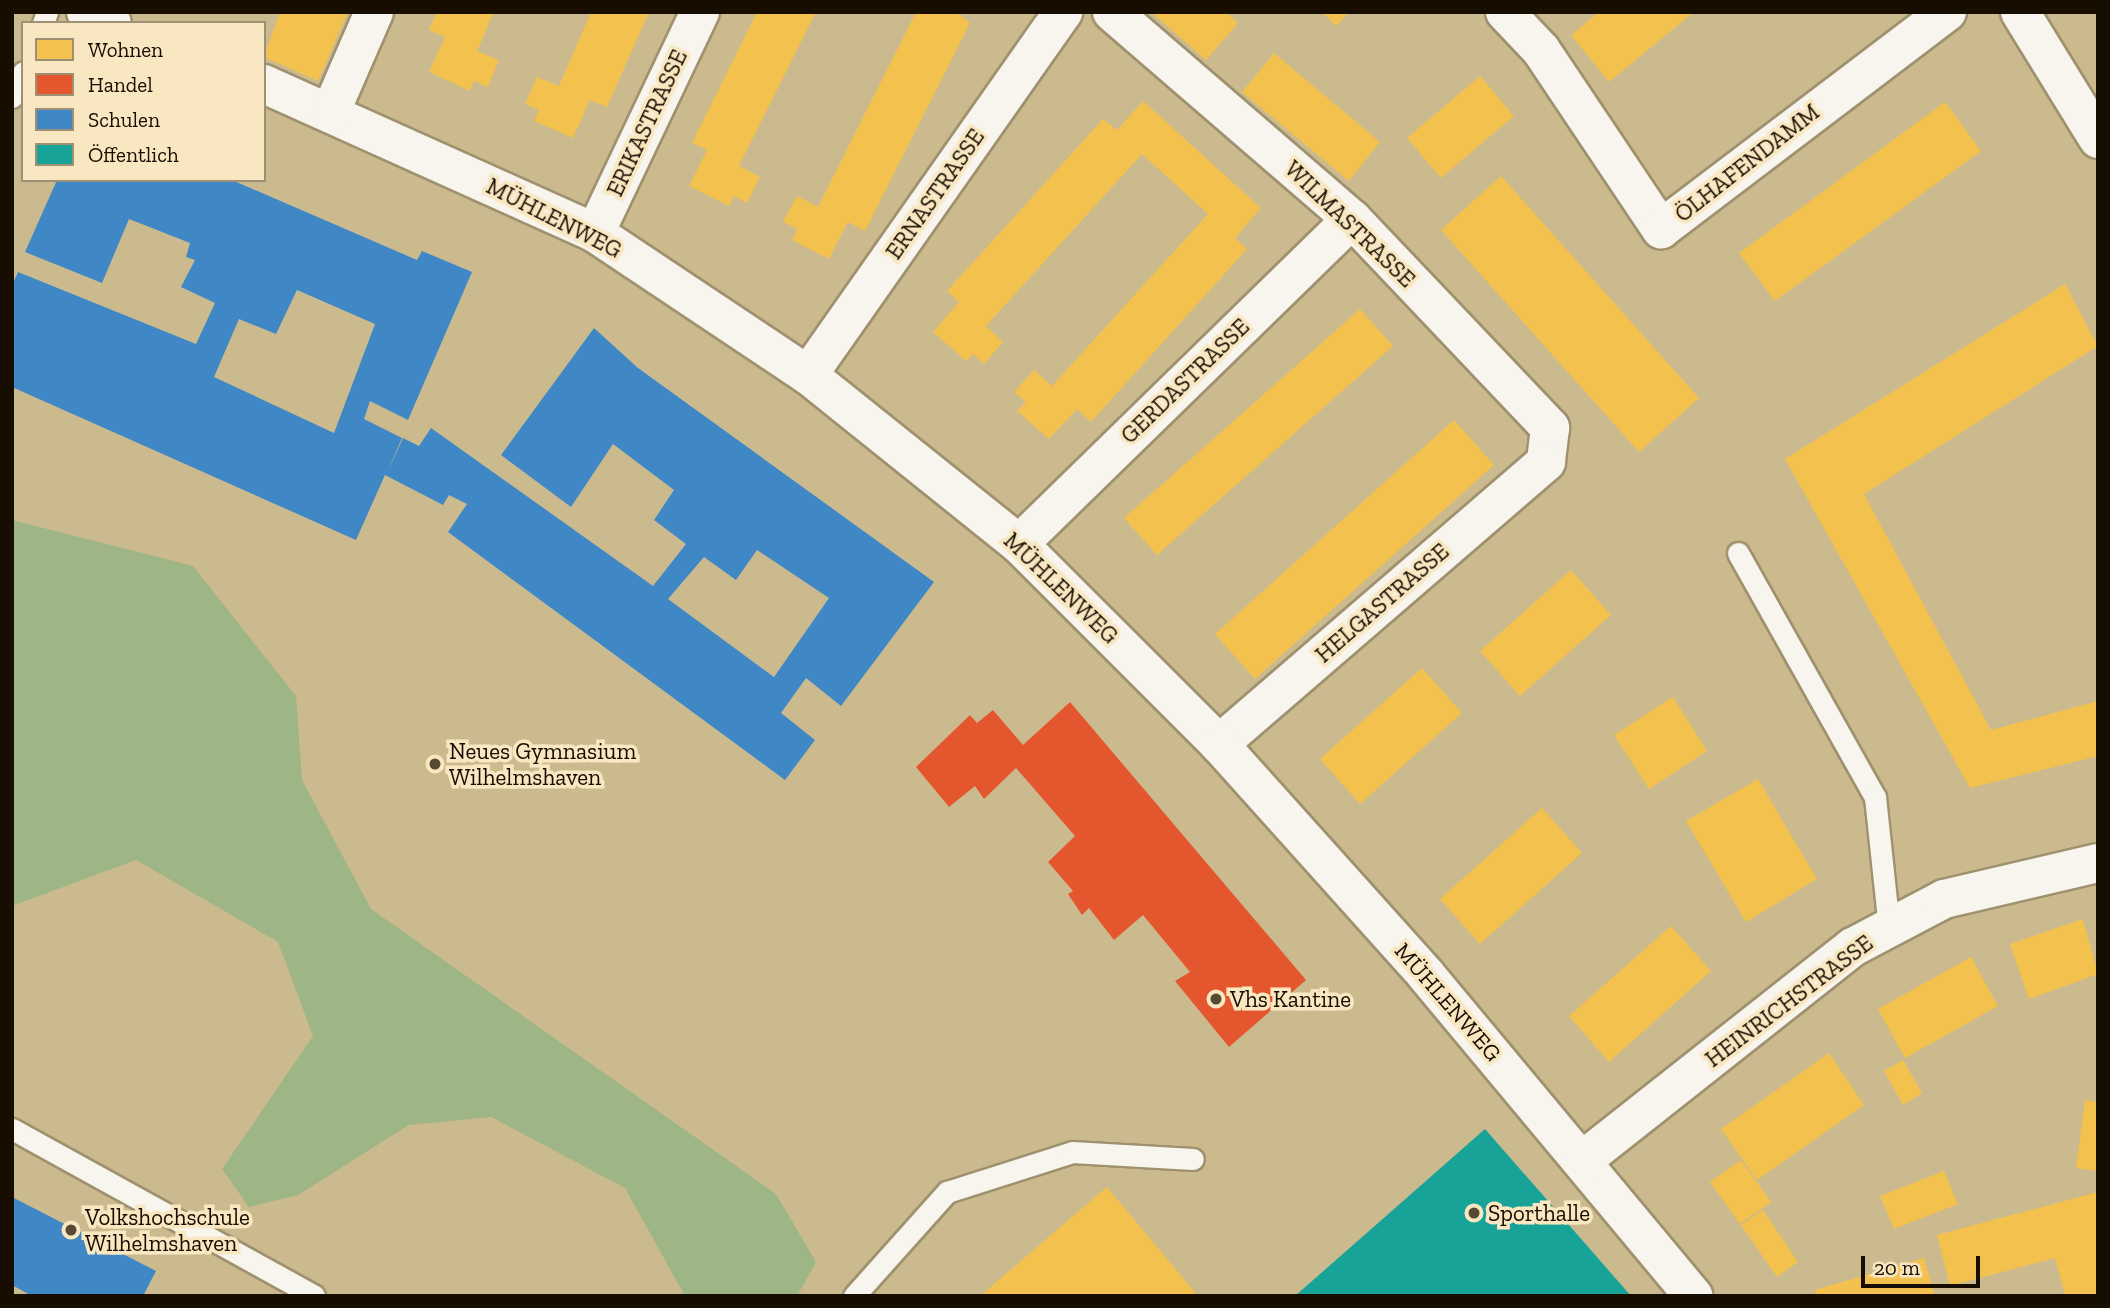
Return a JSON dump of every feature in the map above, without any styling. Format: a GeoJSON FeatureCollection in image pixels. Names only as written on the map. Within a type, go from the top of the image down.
{"type":"FeatureCollection","features":[{"type":"Feature","properties":{"kind":"street"},"geometry":{"type":"LineString","coordinates":[[86,12],[107,21]]}},
{"type":"Feature","properties":{"kind":"street"},"geometry":{"type":"LineString","coordinates":[[331,111],[374,12]]}},
{"type":"Feature","properties":{"kind":"street","name":"ERIKASTRASSE"},"geometry":{"type":"LineString","coordinates":[[595,233],[700,12]]}},
{"type":"Feature","properties":{"kind":"street","name":"ERNASTRASSE"},"geometry":{"type":"LineString","coordinates":[[808,375],[1063,12]]}},
{"type":"Feature","properties":{"kind":"street","name":"WILMASTRASSE"},"geometry":{"type":"LineString","coordinates":[[1112,12],[1352,219],[1550,428],[1546,462]]}},
{"type":"Feature","properties":{"kind":"street","name":"ÖLHAFENDAMM"},"geometry":{"type":"LineString","coordinates":[[1505,12],[1541,50],[1661,229],[1947,12]]}},
{"type":"Feature","properties":{"kind":"street"},"geometry":{"type":"LineString","coordinates":[[2020,12],[2098,139]]}},
{"type":"Feature","properties":{"kind":"street","name":"MÜHLENWEG"},"geometry":{"type":"LineString","coordinates":[[266,85],[331,111],[595,233],[808,375],[1018,544],[1219,744],[1583,1160],[1693,1296]]}},
{"type":"Feature","properties":{"kind":"street","name":"GERDASTRASSE"},"geometry":{"type":"LineString","coordinates":[[1018,544],[1352,219]]}},
{"type":"Feature","properties":{"kind":"street","name":"HELGASTRASSE"},"geometry":{"type":"LineString","coordinates":[[1219,744],[1546,462]]}},
{"type":"Feature","properties":{"kind":"street","name":"HEINRICHSTRASSE"},"geometry":{"type":"LineString","coordinates":[[1583,1160],[1853,947],[1944,899],[2098,863]]}},
{"type":"Feature","properties":{"kind":"lane"},"geometry":{"type":"LineString","coordinates":[[12,97],[21,77]]}},
{"type":"Feature","properties":{"kind":"lane"},"geometry":{"type":"LineString","coordinates":[[1738,553],[1875,797],[1889,928]]}},
{"type":"Feature","properties":{"kind":"lane"},"geometry":{"type":"LineString","coordinates":[[12,1129],[314,1296]]}},
{"type":"Feature","properties":{"kind":"lane"},"geometry":{"type":"LineString","coordinates":[[854,1296],[947,1192],[1072,1152],[1193,1159]]}},
{"type":"Feature","properties":{"kind":"green space"},"geometry":{"type":"Polygon","coordinates":[[[12,520],[193,566],[296,696],[302,780],[371,909],[776,1194],[816,1262],[797,1296],[685,1296],[625,1188],[491,1117],[409,1125],[298,1195],[249,1207],[222,1169],[313,1036],[278,942],[136,860],[12,906],[12,520]]]}},
{"type":"Feature","properties":{"kind":"building: Wohnen"},"geometry":{"type":"Polygon","coordinates":[[[280,12],[348,12],[318,81],[266,58],[280,12]]]}},
{"type":"Feature","properties":{"kind":"building: Wohnen"},"geometry":{"type":"Polygon","coordinates":[[[437,12],[494,12],[477,51],[499,60],[488,87],[474,81],[470,91],[429,72],[445,37],[429,30],[437,12]]]}},
{"type":"Feature","properties":{"kind":"building: Wohnen"},"geometry":{"type":"Polygon","coordinates":[[[591,12],[649,12],[607,107],[590,100],[573,138],[534,121],[539,110],[525,104],[537,77],[559,86],[591,12]]]}},
{"type":"Feature","properties":{"kind":"building: Wohnen"},"geometry":{"type":"Polygon","coordinates":[[[757,12],[816,12],[739,166],[760,177],[747,203],[734,196],[729,206],[689,186],[707,150],[692,143],[757,12]]]}},
{"type":"Feature","properties":{"kind":"building: Wohnen"},"geometry":{"type":"Polygon","coordinates":[[[916,12],[956,12],[970,23],[865,231],[848,222],[829,259],[792,240],[797,229],[783,222],[797,196],[818,207],[916,12]]]}},
{"type":"Feature","properties":{"kind":"building: Wohnen"},"geometry":{"type":"Polygon","coordinates":[[[1151,12],[1226,12],[1238,23],[1206,60],[1151,12]]]}},
{"type":"Feature","properties":{"kind":"building: Wohnen"},"geometry":{"type":"Polygon","coordinates":[[[1322,12],[1349,12],[1336,26],[1322,12]]]}},
{"type":"Feature","properties":{"kind":"building: Wohnen"},"geometry":{"type":"Polygon","coordinates":[[[1599,12],[1694,12],[1609,82],[1571,35],[1599,12]]]}},
{"type":"Feature","properties":{"kind":"building: Wohnen"},"geometry":{"type":"Polygon","coordinates":[[[1274,53],[1380,142],[1349,181],[1242,92],[1274,53]]]}},
{"type":"Feature","properties":{"kind":"building: Wohnen"},"geometry":{"type":"Polygon","coordinates":[[[1480,76],[1514,116],[1441,178],[1407,138],[1480,76]]]}},
{"type":"Feature","properties":{"kind":"building: Wohnen"},"geometry":{"type":"Polygon","coordinates":[[[1143,101],[1261,208],[1235,238],[1247,249],[1091,422],[1077,409],[1049,439],[1017,411],[1026,402],[1014,392],[1034,370],[1052,386],[1208,214],[1142,154],[986,326],[1003,342],[984,364],[973,354],[966,361],[933,332],[959,302],[947,291],[1103,119],[1117,130],[1143,101]]]}},
{"type":"Feature","properties":{"kind":"building: Wohnen"},"geometry":{"type":"Polygon","coordinates":[[[1945,102],[1981,151],[1775,301],[1739,253],[1945,102]]]}},
{"type":"Feature","properties":{"kind":"building: Wohnen"},"geometry":{"type":"Polygon","coordinates":[[[1501,176],[1699,398],[1639,452],[1441,230],[1501,176]]]}},
{"type":"Feature","properties":{"kind":"building: Wohnen"},"geometry":{"type":"Polygon","coordinates":[[[2065,284],[2098,346],[1864,494],[1991,730],[2098,701],[2098,756],[1970,788],[1785,459],[2065,284]]]}},
{"type":"Feature","properties":{"kind":"building: Wohnen"},"geometry":{"type":"Polygon","coordinates":[[[1360,309],[1393,346],[1157,555],[1124,518],[1360,309]]]}},
{"type":"Feature","properties":{"kind":"building: Wohnen"},"geometry":{"type":"Polygon","coordinates":[[[1454,420],[1494,465],[1255,679],[1215,634],[1454,420]]]}},
{"type":"Feature","properties":{"kind":"building: Wohnen"},"geometry":{"type":"Polygon","coordinates":[[[1571,570],[1611,615],[1520,696],[1480,651],[1571,570]]]}},
{"type":"Feature","properties":{"kind":"building: Wohnen"},"geometry":{"type":"Polygon","coordinates":[[[1422,668],[1462,713],[1360,804],[1320,759],[1422,668]]]}},
{"type":"Feature","properties":{"kind":"building: Wohnen"},"geometry":{"type":"Polygon","coordinates":[[[1673,697],[1707,751],[1649,789],[1614,735],[1673,697]]]}},
{"type":"Feature","properties":{"kind":"building: Wohnen"},"geometry":{"type":"Polygon","coordinates":[[[1758,779],[1817,879],[1746,922],[1686,821],[1758,779]]]}},
{"type":"Feature","properties":{"kind":"building: Wohnen"},"geometry":{"type":"Polygon","coordinates":[[[1542,808],[1582,853],[1480,944],[1440,899],[1542,808]]]}},
{"type":"Feature","properties":{"kind":"building: Wohnen"},"geometry":{"type":"Polygon","coordinates":[[[2083,919],[2098,974],[2029,999],[2010,944],[2083,919]]]}},
{"type":"Feature","properties":{"kind":"building: Wohnen"},"geometry":{"type":"Polygon","coordinates":[[[1671,926],[1711,971],[1609,1062],[1569,1016],[1671,926]]]}},
{"type":"Feature","properties":{"kind":"building: Wohnen"},"geometry":{"type":"Polygon","coordinates":[[[1971,957],[1998,1006],[1905,1058],[1878,1009],[1971,957]]]}},
{"type":"Feature","properties":{"kind":"building: Wohnen"},"geometry":{"type":"Polygon","coordinates":[[[1829,1053],[1864,1105],[1757,1180],[1721,1129],[1829,1053]]]}},
{"type":"Feature","properties":{"kind":"building: Wohnen"},"geometry":{"type":"Polygon","coordinates":[[[1903,1060],[1922,1093],[1903,1105],[1884,1071],[1903,1060]]]}},
{"type":"Feature","properties":{"kind":"building: Wohnen"},"geometry":{"type":"Polygon","coordinates":[[[2085,1100],[2098,1102],[2098,1171],[2076,1168],[2085,1100]]]}},
{"type":"Feature","properties":{"kind":"building: Wohnen"},"geometry":{"type":"Polygon","coordinates":[[[1741,1160],[1771,1202],[1740,1224],[1710,1182],[1741,1160]]]}},
{"type":"Feature","properties":{"kind":"building: Wohnen"},"geometry":{"type":"Polygon","coordinates":[[[1944,1171],[1958,1204],[1894,1229],[1880,1196],[1944,1171]]]}},
{"type":"Feature","properties":{"kind":"building: Wohnen"},"geometry":{"type":"Polygon","coordinates":[[[1107,1187],[1198,1296],[980,1296],[1107,1187]]]}},
{"type":"Feature","properties":{"kind":"building: Wohnen"},"geometry":{"type":"Polygon","coordinates":[[[2098,1192],[2098,1296],[2065,1296],[2055,1258],[1950,1286],[1937,1235],[2098,1192]]]}},
{"type":"Feature","properties":{"kind":"building: Wohnen"},"geometry":{"type":"Polygon","coordinates":[[[1763,1210],[1798,1262],[1777,1277],[1741,1225],[1763,1210]]]}},
{"type":"Feature","properties":{"kind":"building: Wohnen"},"geometry":{"type":"Polygon","coordinates":[[[1924,1258],[1935,1296],[1816,1296],[1815,1290],[1924,1258]]]}},
{"type":"Feature","properties":{"kind":"building: Handel"},"geometry":{"type":"Polygon","coordinates":[[[1070,702],[1306,980],[1229,1047],[1175,981],[1190,972],[1143,915],[1114,940],[1089,908],[1082,915],[1068,894],[1073,891],[1048,862],[1075,836],[1016,768],[984,799],[975,786],[949,807],[916,767],[970,715],[977,723],[993,710],[1023,745],[1070,702]]]}},
{"type":"Feature","properties":{"kind":"building: Schulen"},"geometry":{"type":"Polygon","coordinates":[[[56,182],[237,182],[417,260],[422,251],[472,272],[408,420],[370,401],[364,419],[402,438],[387,473],[403,438],[419,446],[431,428],[653,586],[686,544],[654,520],[674,490],[613,444],[571,507],[501,455],[594,328],[638,368],[934,582],[841,706],[806,678],[781,713],[815,740],[785,780],[448,532],[467,504],[449,495],[443,505],[385,475],[356,540],[12,387],[12,286],[18,272],[196,344],[215,303],[181,287],[195,260],[186,257],[190,243],[129,219],[102,283],[25,252],[56,182]],[[297,290],[276,334],[239,319],[214,377],[334,433],[375,324],[297,290]],[[757,550],[736,580],[704,557],[668,599],[774,677],[829,598],[757,550]]]}},
{"type":"Feature","properties":{"kind":"building: Schulen"},"geometry":{"type":"Polygon","coordinates":[[[12,1197],[156,1271],[143,1296],[32,1296],[12,1285],[12,1197]]]}},
{"type":"Feature","properties":{"kind":"building: Öffentlich","name":"Sporthalle"},"geometry":{"type":"Polygon","coordinates":[[[1485,1129],[1631,1296],[1295,1296],[1485,1129]]]}},
{"type":"Feature","properties":{"kind":"place","name":"Neues Gymnasium Wilhelmshaven"},"geometry":{"type":"Point","coordinates":[435,764]}},
{"type":"Feature","properties":{"kind":"place","name":"Vhs Kantine"},"geometry":{"type":"Point","coordinates":[1216,999]}},
{"type":"Feature","properties":{"kind":"place","name":"Sporthalle"},"geometry":{"type":"Point","coordinates":[1474,1213]}},
{"type":"Feature","properties":{"kind":"place","name":"Volkshochschule Wilhelmshaven"},"geometry":{"type":"Point","coordinates":[71,1230]}}]}
